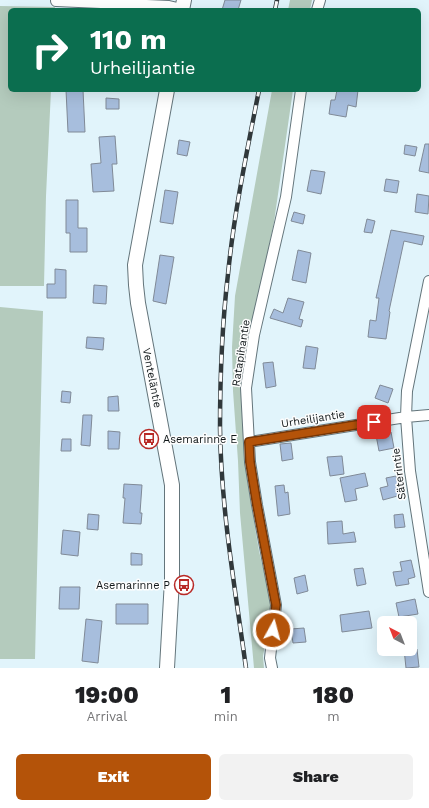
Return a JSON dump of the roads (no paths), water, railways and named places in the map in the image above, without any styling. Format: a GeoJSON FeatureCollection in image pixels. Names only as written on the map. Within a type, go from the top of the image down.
{"type":"FeatureCollection","features":[{"type":"Feature","properties":{"kind":"street"},"geometry":{"type":"LineString","coordinates":[[56,1],[183,6]]}},
{"type":"Feature","properties":{"kind":"street","name":"Venteläntie"},"geometry":{"type":"LineString","coordinates":[[167,92],[135,265],[138,303],[172,485],[172,573],[167,668]]}},
{"type":"Feature","properties":{"kind":"street","name":"Ratapihantie"},"geometry":{"type":"LineString","coordinates":[[272,668],[270,658],[276,605],[250,462],[246,388],[254,335],[286,197],[301,92]]}},
{"type":"Feature","properties":{"kind":"street","name":"Säterintie"},"geometry":{"type":"LineString","coordinates":[[429,281],[407,391],[406,417],[410,471],[429,592]]}},
{"type":"Feature","properties":{"kind":"street","name":"Urheilijantie"},"geometry":{"type":"LineString","coordinates":[[249,442],[406,417],[429,415]]}},
{"type":"Feature","properties":{"kind":"railway"},"geometry":{"type":"LineString","coordinates":[[275,8],[277,0]]}},
{"type":"Feature","properties":{"kind":"railway"},"geometry":{"type":"LineString","coordinates":[[246,668],[229,548],[223,488],[220,390],[224,312],[231,251],[241,182],[259,92]]}},
{"type":"Feature","properties":{"kind":"place","name":"Asemarinne E"},"geometry":{"type":"Point","coordinates":[149,439]}},
{"type":"Feature","properties":{"kind":"place","name":"Asemarinne P"},"geometry":{"type":"Point","coordinates":[184,585]}}]}
